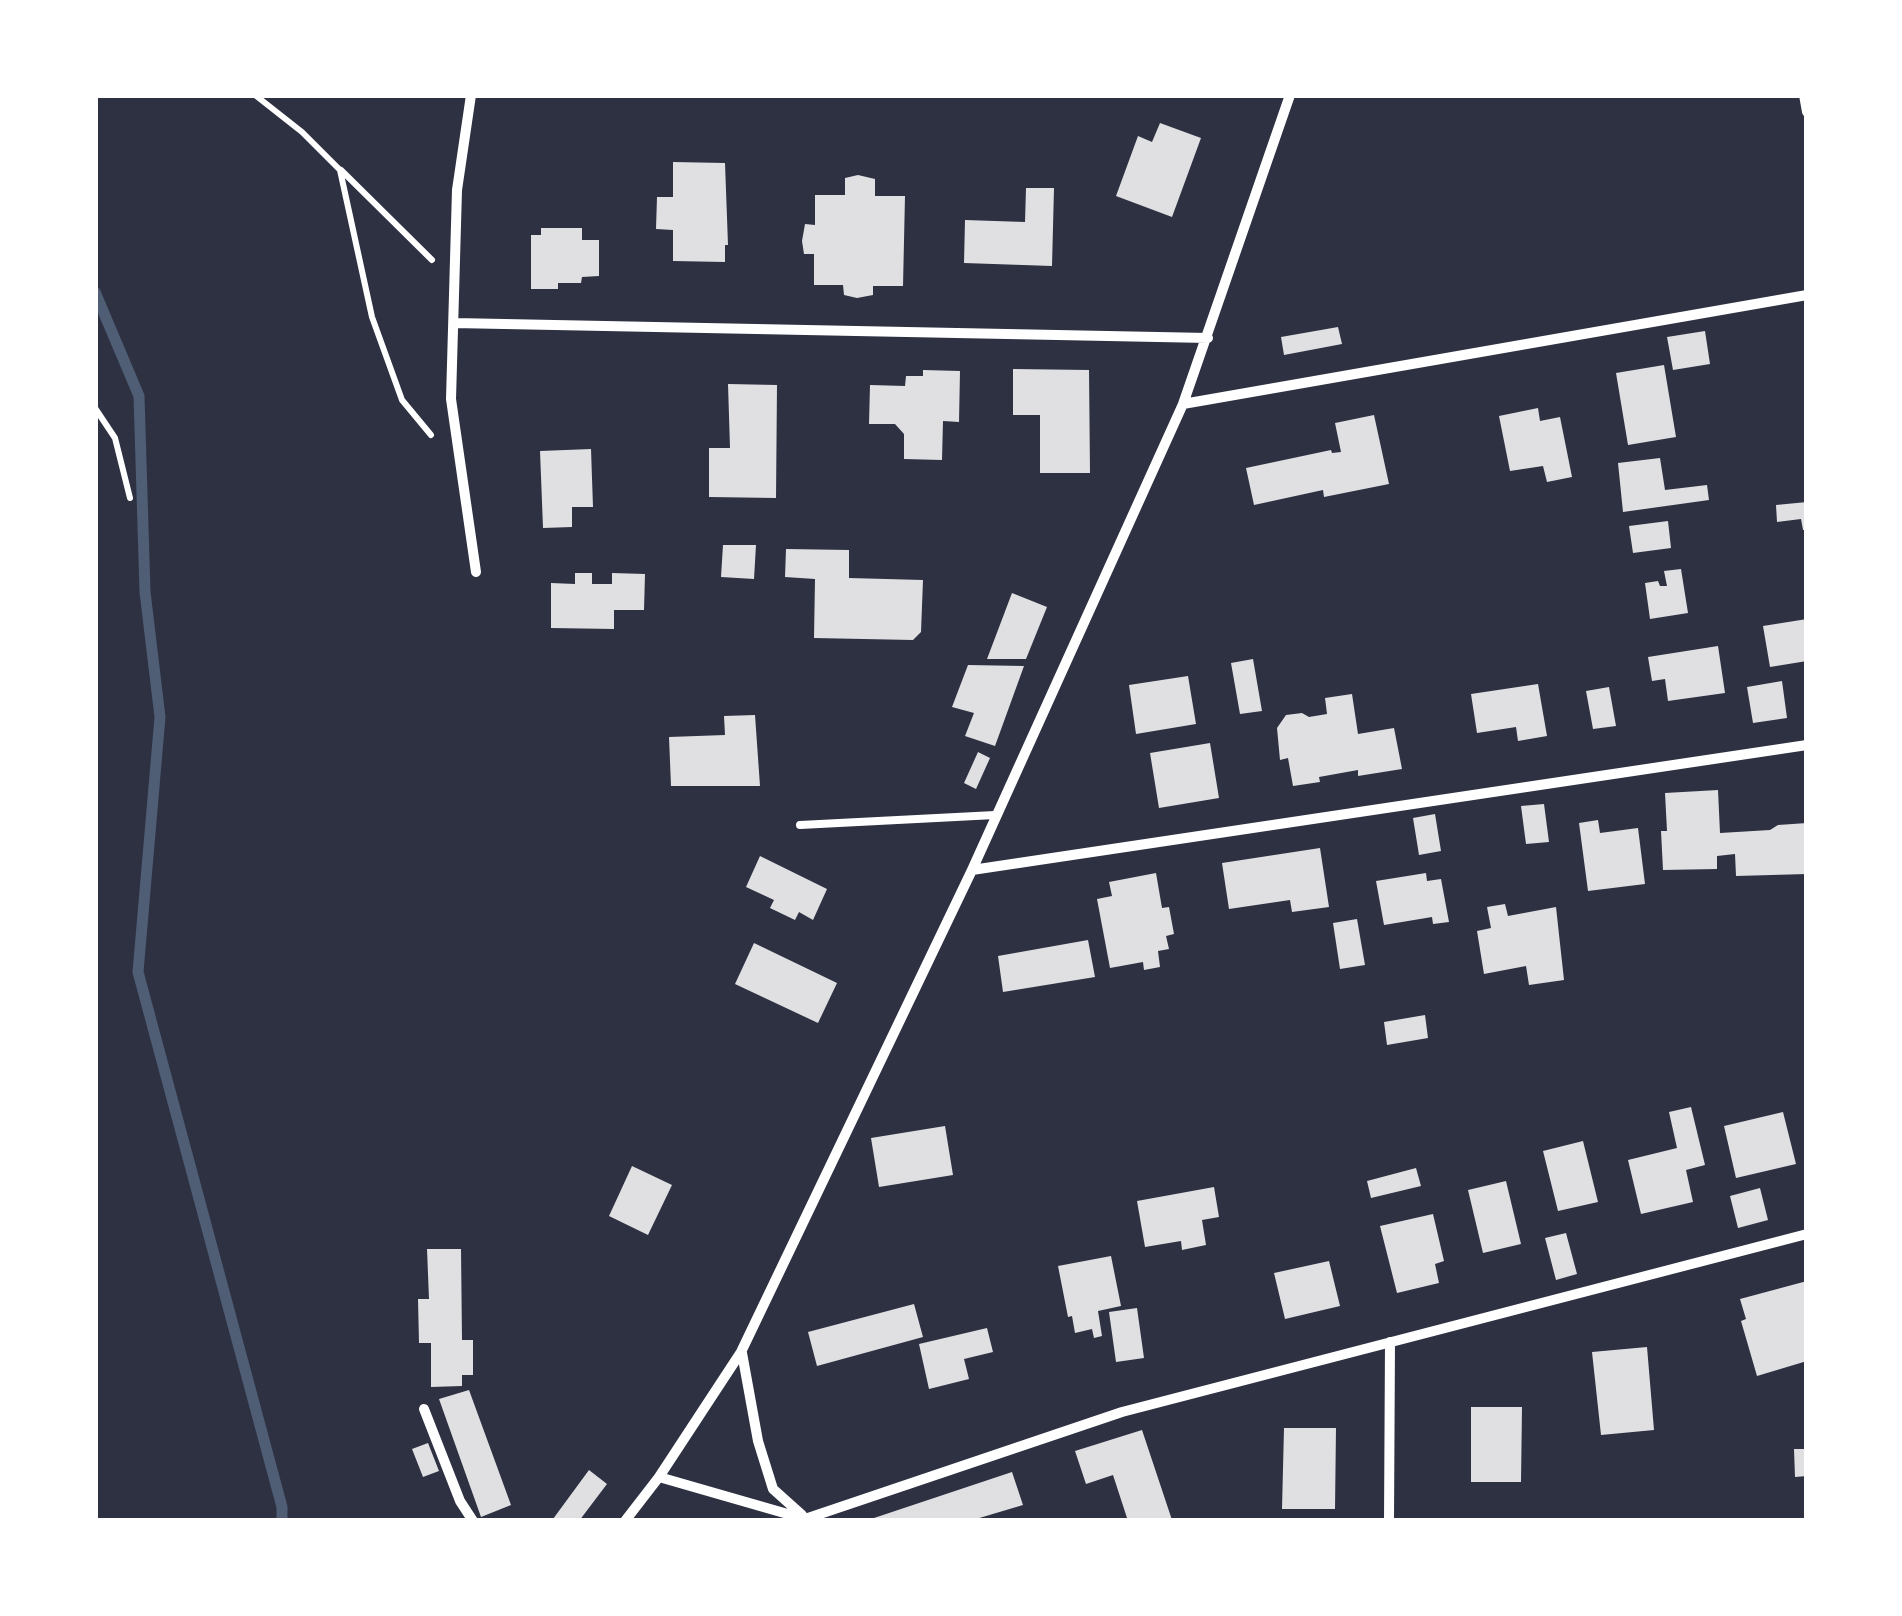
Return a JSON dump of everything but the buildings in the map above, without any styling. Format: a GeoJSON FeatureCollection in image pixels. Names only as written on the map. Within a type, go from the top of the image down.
{"type":"FeatureCollection","features":[{"type":"Feature","properties":{"kind":"street"},"geometry":{"type":"LineString","coordinates":[[470,95],[457,190],[451,399],[476,572]]}},
{"type":"Feature","properties":{"kind":"street"},"geometry":{"type":"LineString","coordinates":[[625,1521],[742,1352],[972,870],[1183,404],[1290,95]]}},
{"type":"Feature","properties":{"kind":"street"},"geometry":{"type":"LineString","coordinates":[[1804,95],[1807,112]]}},
{"type":"Feature","properties":{"kind":"street"},"geometry":{"type":"LineString","coordinates":[[1183,404],[1807,295]]}},
{"type":"Feature","properties":{"kind":"street"},"geometry":{"type":"LineString","coordinates":[[454,323],[1208,338]]}},
{"type":"Feature","properties":{"kind":"street"},"geometry":{"type":"LineString","coordinates":[[972,870],[1807,745]]}},
{"type":"Feature","properties":{"kind":"street"},"geometry":{"type":"LineString","coordinates":[[659,1477],[806,1520],[1122,1412],[1807,1234]]}},
{"type":"Feature","properties":{"kind":"street"},"geometry":{"type":"LineString","coordinates":[[1389,1521],[1390,1342]]}},
{"type":"Feature","properties":{"kind":"street"},"geometry":{"type":"LineString","coordinates":[[742,1352],[758,1441],[774,1489],[806,1520]]}},
{"type":"Feature","properties":{"kind":"street"},"geometry":{"type":"LineString","coordinates":[[424,1409],[460,1501],[473,1521]]}},
{"type":"Feature","properties":{"kind":"lane"},"geometry":{"type":"LineString","coordinates":[[800,825],[995,815]]}},
{"type":"Feature","properties":{"kind":"path"},"geometry":{"type":"LineString","coordinates":[[254,95],[302,132],[453,282]]}},
{"type":"Feature","properties":{"kind":"path"},"geometry":{"type":"LineString","coordinates":[[340,170],[372,317],[402,400],[461,470]]}},
{"type":"Feature","properties":{"kind":"path"},"geometry":{"type":"LineString","coordinates":[[95,408],[115,438],[130,498]]}},
{"type":"Feature","properties":{"kind":"waterway"},"geometry":{"type":"LineString","coordinates":[[95,292],[139,396],[145,592],[160,717],[138,972],[282,1507],[282,1521]]}}]}
